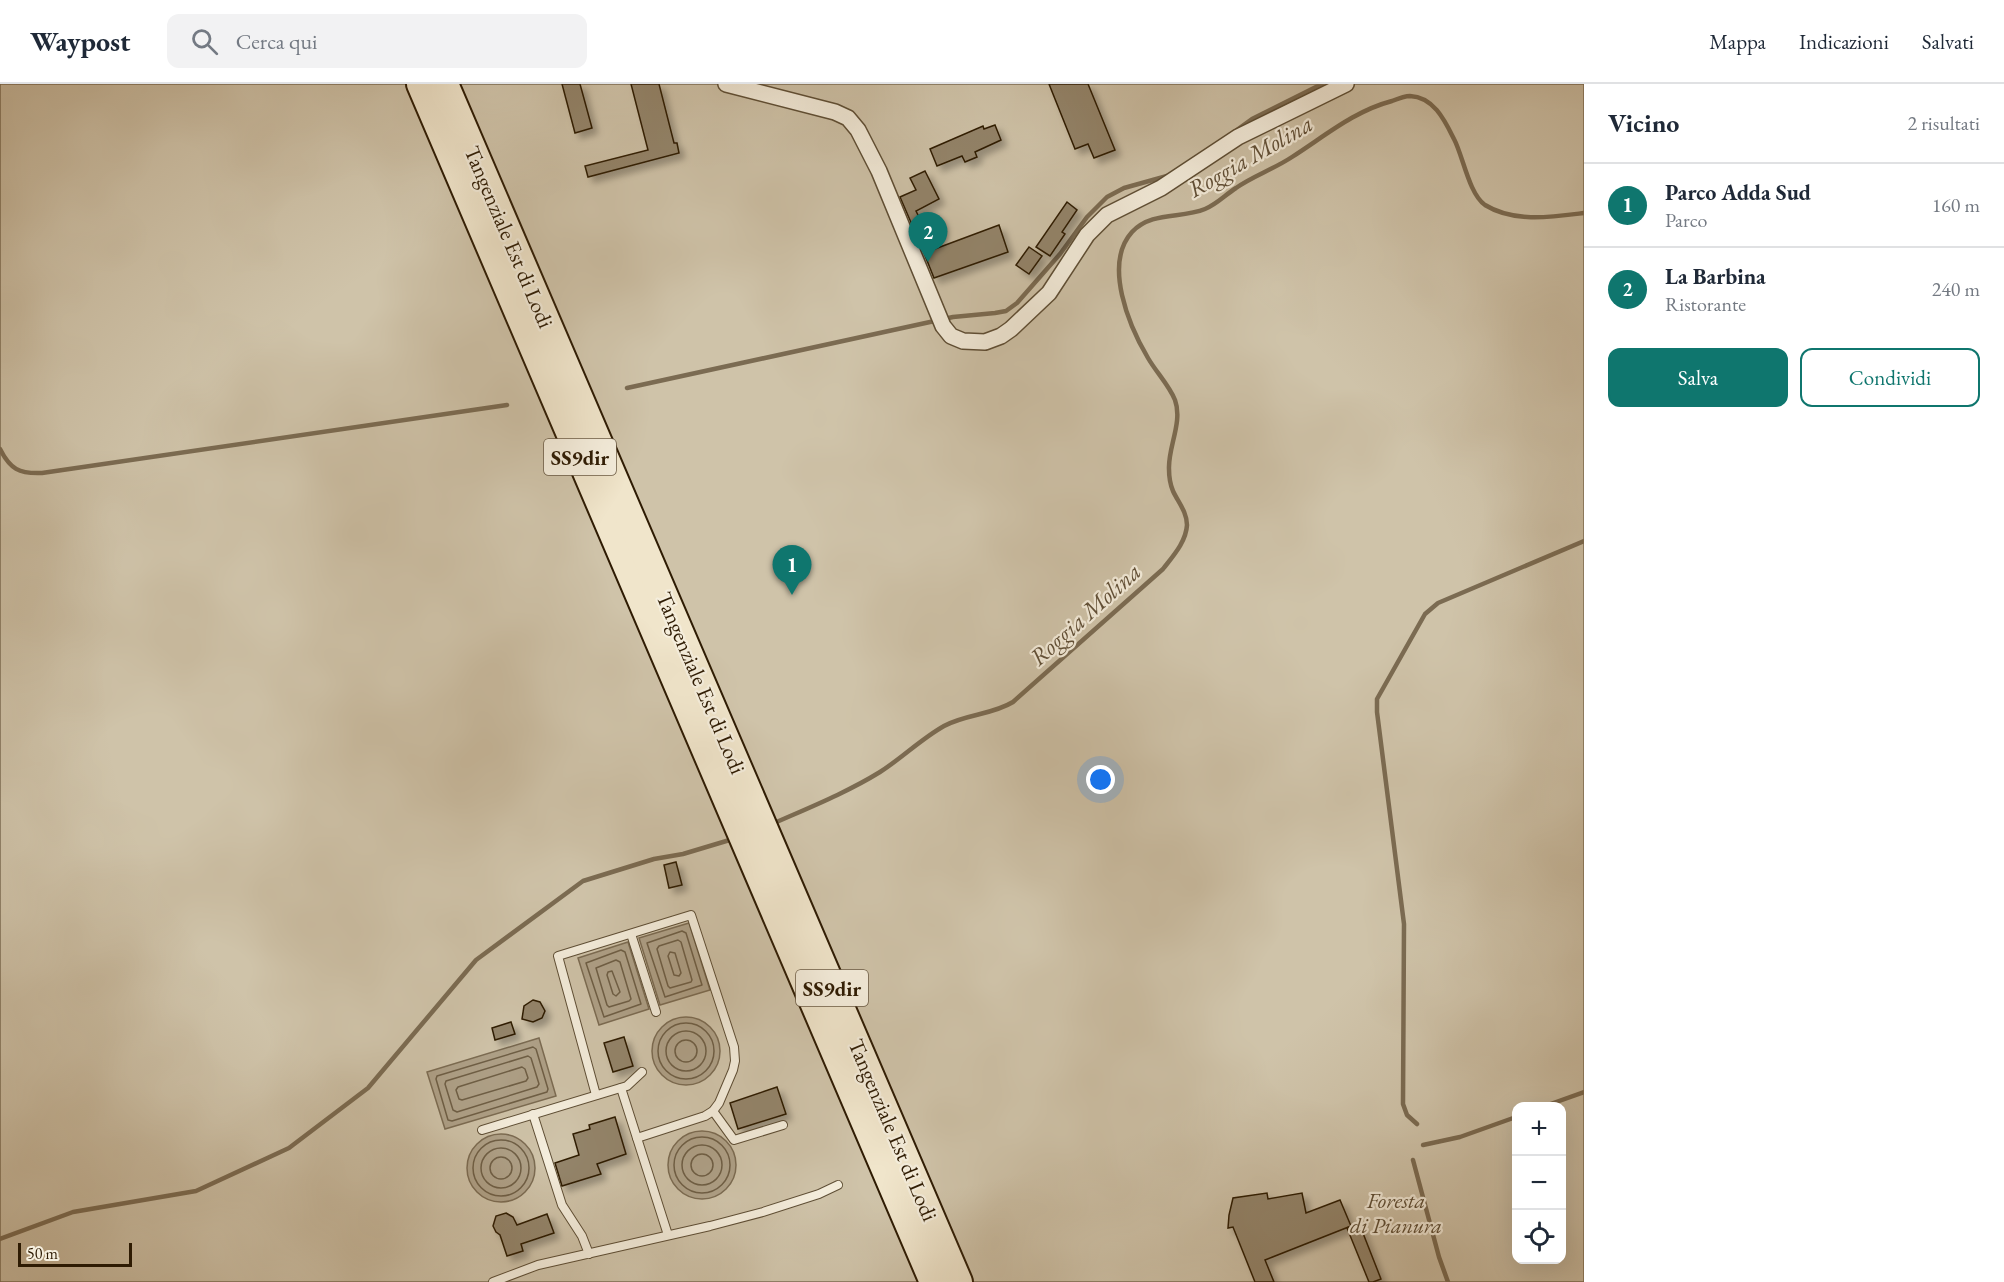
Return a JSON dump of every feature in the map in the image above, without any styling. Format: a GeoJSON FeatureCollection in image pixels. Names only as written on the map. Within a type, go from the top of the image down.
{"type":"FeatureCollection","features":[{"type":"Feature","properties":{"kind":"highway","name":"Tangenziale Est di Lodi"},"geometry":{"type":"LineString","coordinates":[[421,84],[752,831],[892,1157],[958,1282]]}},
{"type":"Feature","properties":{"kind":"highway","name":"Tangenziale Est di Lodi"},"geometry":{"type":"LineString","coordinates":[[444,84],[752,831]]}},
{"type":"Feature","properties":{"kind":"highway","name":"Tangenziale Est di Lodi"},"geometry":{"type":"LineString","coordinates":[[892,1157],[934,1282]]}},
{"type":"Feature","properties":{"kind":"street"},"geometry":{"type":"LineString","coordinates":[[726,84],[835,112],[848,118],[858,130],[879,171],[941,320],[951,336],[963,341],[985,342],[1011,329],[1049,293],[1087,235],[1107,215],[1161,188],[1239,137],[1346,84]]}},
{"type":"Feature","properties":{"kind":"lane"},"geometry":{"type":"LineString","coordinates":[[596,1095],[558,956],[692,915],[734,1047],[733,1070],[719,1103],[713,1111],[705,1116],[637,1138]]}},
{"type":"Feature","properties":{"kind":"lane"},"geometry":{"type":"LineString","coordinates":[[631,934],[656,1012]]}},
{"type":"Feature","properties":{"kind":"lane"},"geometry":{"type":"LineString","coordinates":[[482,1130],[627,1086],[642,1072]]}},
{"type":"Feature","properties":{"kind":"lane"},"geometry":{"type":"LineString","coordinates":[[621,1088],[668,1235]]}},
{"type":"Feature","properties":{"kind":"lane"},"geometry":{"type":"LineString","coordinates":[[713,1111],[734,1140],[783,1125]]}},
{"type":"Feature","properties":{"kind":"lane"},"geometry":{"type":"LineString","coordinates":[[533,1114],[562,1205],[582,1236],[589,1254]]}},
{"type":"Feature","properties":{"kind":"lane"},"geometry":{"type":"LineString","coordinates":[[493,1282],[538,1264],[763,1212],[819,1194],[838,1185]]}},
{"type":"Feature","properties":{"kind":"green space","name":"Foresta di Pianura"},"geometry":{"type":"Polygon","coordinates":[[[0,84],[1584,84],[1584,1282],[0,1282],[0,84]]]}},
{"type":"Feature","properties":{"kind":"water"},"geometry":{"type":"Polygon","coordinates":[[[689,923],[710,990],[660,1005],[639,938],[689,923]]]}},
{"type":"Feature","properties":{"kind":"water"},"geometry":{"type":"Polygon","coordinates":[[[628,942],[649,1009],[599,1025],[578,958],[628,942]]]}},
{"type":"Feature","properties":{"kind":"water"},"geometry":{"type":"Polygon","coordinates":[[[686,1017],[699,1020],[710,1027],[717,1038],[720,1051],[717,1064],[710,1075],[699,1082],[686,1085],[673,1082],[662,1075],[655,1064],[652,1051],[655,1038],[662,1027],[673,1020],[686,1017]]]}},
{"type":"Feature","properties":{"kind":"water"},"geometry":{"type":"Polygon","coordinates":[[[539,1038],[556,1096],[445,1129],[427,1072],[539,1038]]]}},
{"type":"Feature","properties":{"kind":"water"},"geometry":{"type":"Polygon","coordinates":[[[702,1131],[715,1134],[726,1141],[733,1152],[736,1165],[733,1178],[726,1189],[715,1196],[702,1199],[689,1196],[678,1189],[671,1178],[668,1165],[671,1152],[678,1141],[689,1134],[702,1131]]]}},
{"type":"Feature","properties":{"kind":"water"},"geometry":{"type":"Polygon","coordinates":[[[501,1134],[514,1137],[525,1144],[532,1155],[535,1168],[532,1181],[525,1192],[514,1199],[501,1202],[488,1199],[477,1192],[470,1181],[467,1168],[470,1155],[477,1144],[488,1137],[501,1134]]]}},
{"type":"Feature","properties":{"kind":"building"},"geometry":{"type":"Polygon","coordinates":[[[562,84],[580,84],[592,128],[575,133],[562,84]]]}},
{"type":"Feature","properties":{"kind":"building"},"geometry":{"type":"Polygon","coordinates":[[[631,84],[659,84],[674,143],[677,143],[679,153],[588,177],[585,166],[648,150],[631,84]]]}},
{"type":"Feature","properties":{"kind":"building"},"geometry":{"type":"Polygon","coordinates":[[[1049,84],[1088,84],[1115,150],[1094,158],[1088,144],[1075,149],[1049,84]]]}},
{"type":"Feature","properties":{"kind":"building"},"geometry":{"type":"Polygon","coordinates":[[[995,125],[1001,140],[975,152],[977,157],[965,162],[962,156],[937,166],[930,149],[983,126],[984,129],[995,125]]]}},
{"type":"Feature","properties":{"kind":"building"},"geometry":{"type":"Polygon","coordinates":[[[925,171],[939,199],[916,211],[922,223],[913,227],[900,197],[916,190],[910,178],[925,171]]]}},
{"type":"Feature","properties":{"kind":"building"},"geometry":{"type":"Polygon","coordinates":[[[1067,202],[1077,210],[1050,256],[1036,247],[1067,202]]]}},
{"type":"Feature","properties":{"kind":"building"},"geometry":{"type":"Polygon","coordinates":[[[999,225],[1008,252],[934,278],[924,253],[999,225]]]}},
{"type":"Feature","properties":{"kind":"building"},"geometry":{"type":"Polygon","coordinates":[[[1029,247],[1042,256],[1029,274],[1016,265],[1029,247]]]}},
{"type":"Feature","properties":{"kind":"building"},"geometry":{"type":"Polygon","coordinates":[[[676,862],[682,885],[669,888],[664,865],[676,862]]]}},
{"type":"Feature","properties":{"kind":"building"},"geometry":{"type":"Polygon","coordinates":[[[533,1000],[540,1002],[545,1011],[542,1018],[533,1022],[522,1019],[524,1006],[533,1000]]]}},
{"type":"Feature","properties":{"kind":"building"},"geometry":{"type":"Polygon","coordinates":[[[511,1022],[515,1034],[495,1040],[492,1028],[511,1022]]]}},
{"type":"Feature","properties":{"kind":"building"},"geometry":{"type":"Polygon","coordinates":[[[624,1037],[633,1066],[613,1072],[604,1043],[624,1037]]]}},
{"type":"Feature","properties":{"kind":"building"},"geometry":{"type":"Polygon","coordinates":[[[777,1087],[786,1114],[738,1129],[730,1103],[777,1087]]]}},
{"type":"Feature","properties":{"kind":"building"},"geometry":{"type":"Polygon","coordinates":[[[615,1117],[626,1154],[597,1164],[601,1174],[562,1186],[555,1163],[579,1155],[573,1134],[590,1129],[589,1125],[615,1117]]]}},
{"type":"Feature","properties":{"kind":"building"},"geometry":{"type":"Polygon","coordinates":[[[1267,1193],[1268,1199],[1302,1193],[1306,1213],[1340,1200],[1351,1226],[1265,1260],[1274,1282],[1255,1282],[1233,1227],[1228,1228],[1229,1215],[1233,1198],[1267,1193]]]}},
{"type":"Feature","properties":{"kind":"building"},"geometry":{"type":"Polygon","coordinates":[[[506,1213],[513,1217],[517,1225],[547,1214],[554,1233],[521,1244],[523,1251],[507,1256],[500,1235],[493,1226],[496,1216],[506,1213]]]}},
{"type":"Feature","properties":{"kind":"building"},"geometry":{"type":"Polygon","coordinates":[[[1359,1223],[1381,1279],[1373,1282],[1369,1282],[1347,1228],[1359,1223]]]}},
{"type":"Feature","properties":{"kind":"waterway"},"geometry":{"type":"LineString","coordinates":[[1234,132],[1252,119],[1322,84]]}},
{"type":"Feature","properties":{"kind":"waterway","name":"Roggia Molina"},"geometry":{"type":"LineString","coordinates":[[772,824],[867,780],[944,726],[996,710],[1013,702],[1163,569],[1178,548],[1186,531],[1187,520],[1172,488],[1169,474],[1177,408],[1172,394],[1148,358],[1133,329],[1119,277],[1124,245],[1132,232],[1140,225],[1158,218],[1196,212],[1209,207],[1352,118],[1378,105],[1410,96],[1426,101],[1438,111],[1451,132],[1475,192],[1485,205],[1496,211],[1533,217],[1584,213]]}},
{"type":"Feature","properties":{"kind":"waterway"},"geometry":{"type":"LineString","coordinates":[[627,388],[953,317],[1006,311],[1017,303],[1060,254],[1087,217],[1107,197],[1124,188],[1167,176]]}},
{"type":"Feature","properties":{"kind":"waterway"},"geometry":{"type":"LineString","coordinates":[[0,449],[16,469],[42,473],[507,405]]}},
{"type":"Feature","properties":{"kind":"waterway"},"geometry":{"type":"LineString","coordinates":[[1417,1124],[1407,1115],[1403,1104],[1404,924],[1377,699],[1425,614],[1438,603],[1584,541]]}},
{"type":"Feature","properties":{"kind":"waterway"},"geometry":{"type":"LineString","coordinates":[[0,1239],[73,1212],[196,1191],[289,1148],[368,1088],[476,960],[583,881],[654,859],[683,854],[733,839]]}},
{"type":"Feature","properties":{"kind":"waterway"},"geometry":{"type":"LineString","coordinates":[[1556,1102],[1584,1092]]}},
{"type":"Feature","properties":{"kind":"waterway"},"geometry":{"type":"LineString","coordinates":[[1423,1145],[1460,1137],[1512,1118]]}},
{"type":"Feature","properties":{"kind":"waterway"},"geometry":{"type":"LineString","coordinates":[[1413,1160],[1448,1282]]}},
{"type":"Feature","properties":{"kind":"place","name":"La Barbina"},"geometry":{"type":"Point","coordinates":[928,262]}},
{"type":"Feature","properties":{"kind":"place","name":"Parco Adda Sud"},"geometry":{"type":"Point","coordinates":[792,595]}}]}
